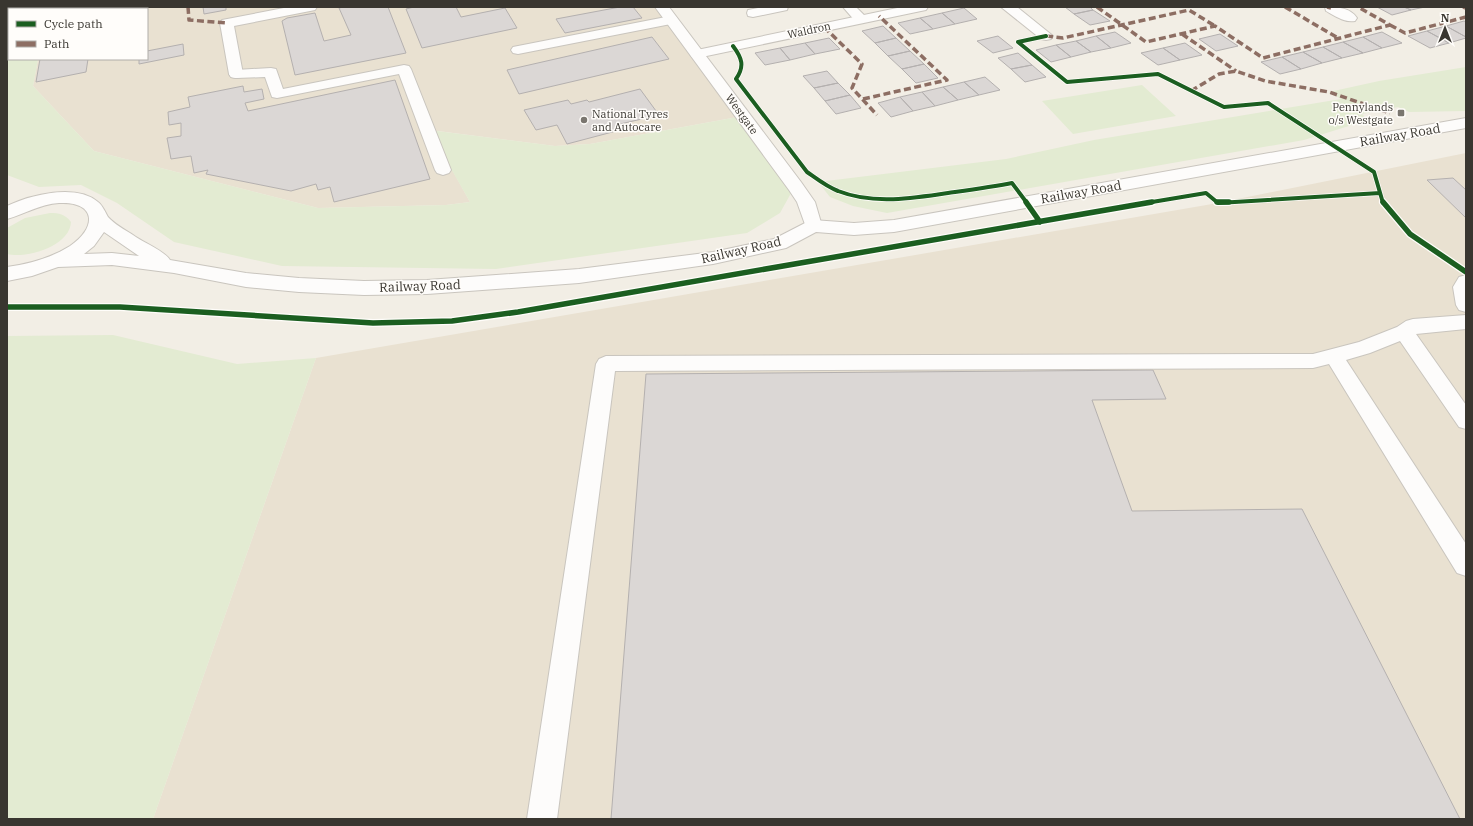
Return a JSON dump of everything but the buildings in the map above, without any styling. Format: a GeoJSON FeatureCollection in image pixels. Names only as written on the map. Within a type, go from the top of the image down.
{"type":"FeatureCollection","features":[{"type":"Feature","properties":{"kind":"main road"},"geometry":{"type":"LineString","coordinates":[[236,74],[227,23],[310,7]]}},
{"type":"Feature","properties":{"kind":"main road","name":"Westgate"},"geometry":{"type":"LineString","coordinates":[[662,7],[795,186],[806,202],[813,226]]}},
{"type":"Feature","properties":{"kind":"main road","name":"Waldron"},"geometry":{"type":"LineString","coordinates":[[697,54],[921,7]]}},
{"type":"Feature","properties":{"kind":"main road"},"geometry":{"type":"LineString","coordinates":[[1008,7],[1046,36]]}},
{"type":"Feature","properties":{"kind":"main road"},"geometry":{"type":"LineString","coordinates":[[1334,7],[1331,8],[1350,18]]}},
{"type":"Feature","properties":{"kind":"main road","name":"Railway Road"},"geometry":{"type":"LineString","coordinates":[[56,261],[112,259],[174,267],[246,280],[299,285],[364,288],[427,287],[579,276],[713,258],[779,244],[813,226],[854,229],[894,226],[1466,124]]}},
{"type":"Feature","properties":{"kind":"main road"},"geometry":{"type":"LineString","coordinates":[[7,196],[52,199]]}},
{"type":"Feature","properties":{"kind":"main road","name":"Railway Road"},"geometry":{"type":"LineString","coordinates":[[52,199],[71,198],[86,202],[96,208],[99,218],[119,235],[146,253],[174,267]]}},
{"type":"Feature","properties":{"kind":"main road"},"geometry":{"type":"LineString","coordinates":[[7,213],[34,202],[52,199]]}},
{"type":"Feature","properties":{"kind":"main road"},"geometry":{"type":"LineString","coordinates":[[11,275],[38,268],[74,252],[96,229],[99,218]]}},
{"type":"Feature","properties":{"kind":"main road"},"geometry":{"type":"LineString","coordinates":[[1466,282],[1463,287],[1466,305]]}},
{"type":"Feature","properties":{"kind":"lane"},"geometry":{"type":"LineString","coordinates":[[753,13],[782,7]]}},
{"type":"Feature","properties":{"kind":"lane"},"geometry":{"type":"LineString","coordinates":[[849,7],[861,20]]}},
{"type":"Feature","properties":{"kind":"lane"},"geometry":{"type":"LineString","coordinates":[[518,50],[671,20]]}},
{"type":"Feature","properties":{"kind":"lane"},"geometry":{"type":"LineString","coordinates":[[236,74],[271,72],[277,94],[404,70],[443,170]]}},
{"type":"Feature","properties":{"kind":"lane"},"geometry":{"type":"LineString","coordinates":[[542,819],[606,364],[1305,361],[1363,348],[1404,332],[1413,326],[1466,322]]}},
{"type":"Feature","properties":{"kind":"lane"},"geometry":{"type":"LineString","coordinates":[[1404,332],[1466,421]]}},
{"type":"Feature","properties":{"kind":"lane"},"geometry":{"type":"LineString","coordinates":[[1333,355],[1466,565]]}},
{"type":"Feature","properties":{"kind":"shaded area"},"geometry":{"type":"Polygon","coordinates":[[[662,7],[743,116],[590,144],[555,146],[430,130],[470,202],[446,205],[318,208],[94,151],[33,86],[38,60],[148,60],[148,8],[46,8],[662,7]]]}},
{"type":"Feature","properties":{"kind":"shaded area"},"geometry":{"type":"Polygon","coordinates":[[[1466,153],[1466,819],[153,819],[316,358],[1218,203],[1466,153]]]}},
{"type":"Feature","properties":{"kind":"green space"},"geometry":{"type":"Polygon","coordinates":[[[7,7],[45,7],[8,8],[8,60],[38,60],[33,86],[94,151],[318,208],[446,205],[470,202],[429,130],[555,146],[590,144],[743,116],[795,186],[780,213],[747,233],[496,269],[282,266],[174,242],[117,203],[81,185],[39,187],[7,175],[7,7]]]}},
{"type":"Feature","properties":{"kind":"green space"},"geometry":{"type":"Polygon","coordinates":[[[1466,67],[1466,111],[1409,112],[1398,107],[1362,114],[1368,120],[1304,140],[887,213],[853,206],[830,197],[818,182],[1006,159],[1094,140],[1341,99],[1329,92],[1379,81],[1466,67]]]}},
{"type":"Feature","properties":{"kind":"green space"},"geometry":{"type":"Polygon","coordinates":[[[1142,85],[1176,116],[1073,134],[1042,101],[1142,85]]]}},
{"type":"Feature","properties":{"kind":"green space"},"geometry":{"type":"Polygon","coordinates":[[[50,213],[62,214],[71,222],[69,230],[63,238],[56,244],[36,252],[15,255],[7,254],[7,228],[25,218],[50,213]]]}},
{"type":"Feature","properties":{"kind":"green space"},"geometry":{"type":"Polygon","coordinates":[[[113,335],[237,364],[316,358],[153,819],[7,819],[7,336],[113,335]]]}},
{"type":"Feature","properties":{"kind":"marked path"},"geometry":{"type":"LineString","coordinates":[[188,7],[189,20],[227,23]]}},
{"type":"Feature","properties":{"kind":"marked path"},"geometry":{"type":"LineString","coordinates":[[1097,7],[1146,42],[1215,26],[1263,58],[1390,25],[1358,7]]}},
{"type":"Feature","properties":{"kind":"marked path"},"geometry":{"type":"LineString","coordinates":[[1285,7],[1338,38]]}},
{"type":"Feature","properties":{"kind":"marked path"},"geometry":{"type":"LineString","coordinates":[[1327,7],[1331,8]]}},
{"type":"Feature","properties":{"kind":"marked path"},"geometry":{"type":"LineString","coordinates":[[1046,36],[1063,38],[1189,10],[1215,26]]}},
{"type":"Feature","properties":{"kind":"marked path"},"geometry":{"type":"LineString","coordinates":[[863,99],[947,80],[879,16]]}},
{"type":"Feature","properties":{"kind":"marked path"},"geometry":{"type":"LineString","coordinates":[[1390,25],[1405,33],[1466,17]]}},
{"type":"Feature","properties":{"kind":"marked path"},"geometry":{"type":"LineString","coordinates":[[824,27],[862,64],[852,88],[877,115]]}},
{"type":"Feature","properties":{"kind":"marked path"},"geometry":{"type":"LineString","coordinates":[[1182,34],[1236,71]]}},
{"type":"Feature","properties":{"kind":"marked path"},"geometry":{"type":"LineString","coordinates":[[1191,91],[1219,74],[1236,71],[1265,81],[1329,92],[1390,113]]}},
{"type":"Feature","properties":{"kind":"cycle path"},"geometry":{"type":"LineString","coordinates":[[1046,36],[1018,42],[1067,82],[1158,74],[1224,107],[1268,103],[1374,172],[1384,205],[1410,234],[1466,272]]}},
{"type":"Feature","properties":{"kind":"cycle path"},"geometry":{"type":"LineString","coordinates":[[733,46],[743,62],[742,70],[736,79],[807,172],[822,183],[838,191],[873,199],[928,196],[1012,183],[1040,222]]}},
{"type":"Feature","properties":{"kind":"cycle path"},"geometry":{"type":"LineString","coordinates":[[7,307],[120,307],[373,323],[452,321],[518,312],[1206,193],[1218,203],[1380,193]]}},
{"type":"Feature","properties":{"kind":"place","name":"Pennylands o/s Westgate"},"geometry":{"type":"Point","coordinates":[1401,113]}},
{"type":"Feature","properties":{"kind":"place","name":"National Tyres and Autocare"},"geometry":{"type":"Point","coordinates":[584,120]}}]}
